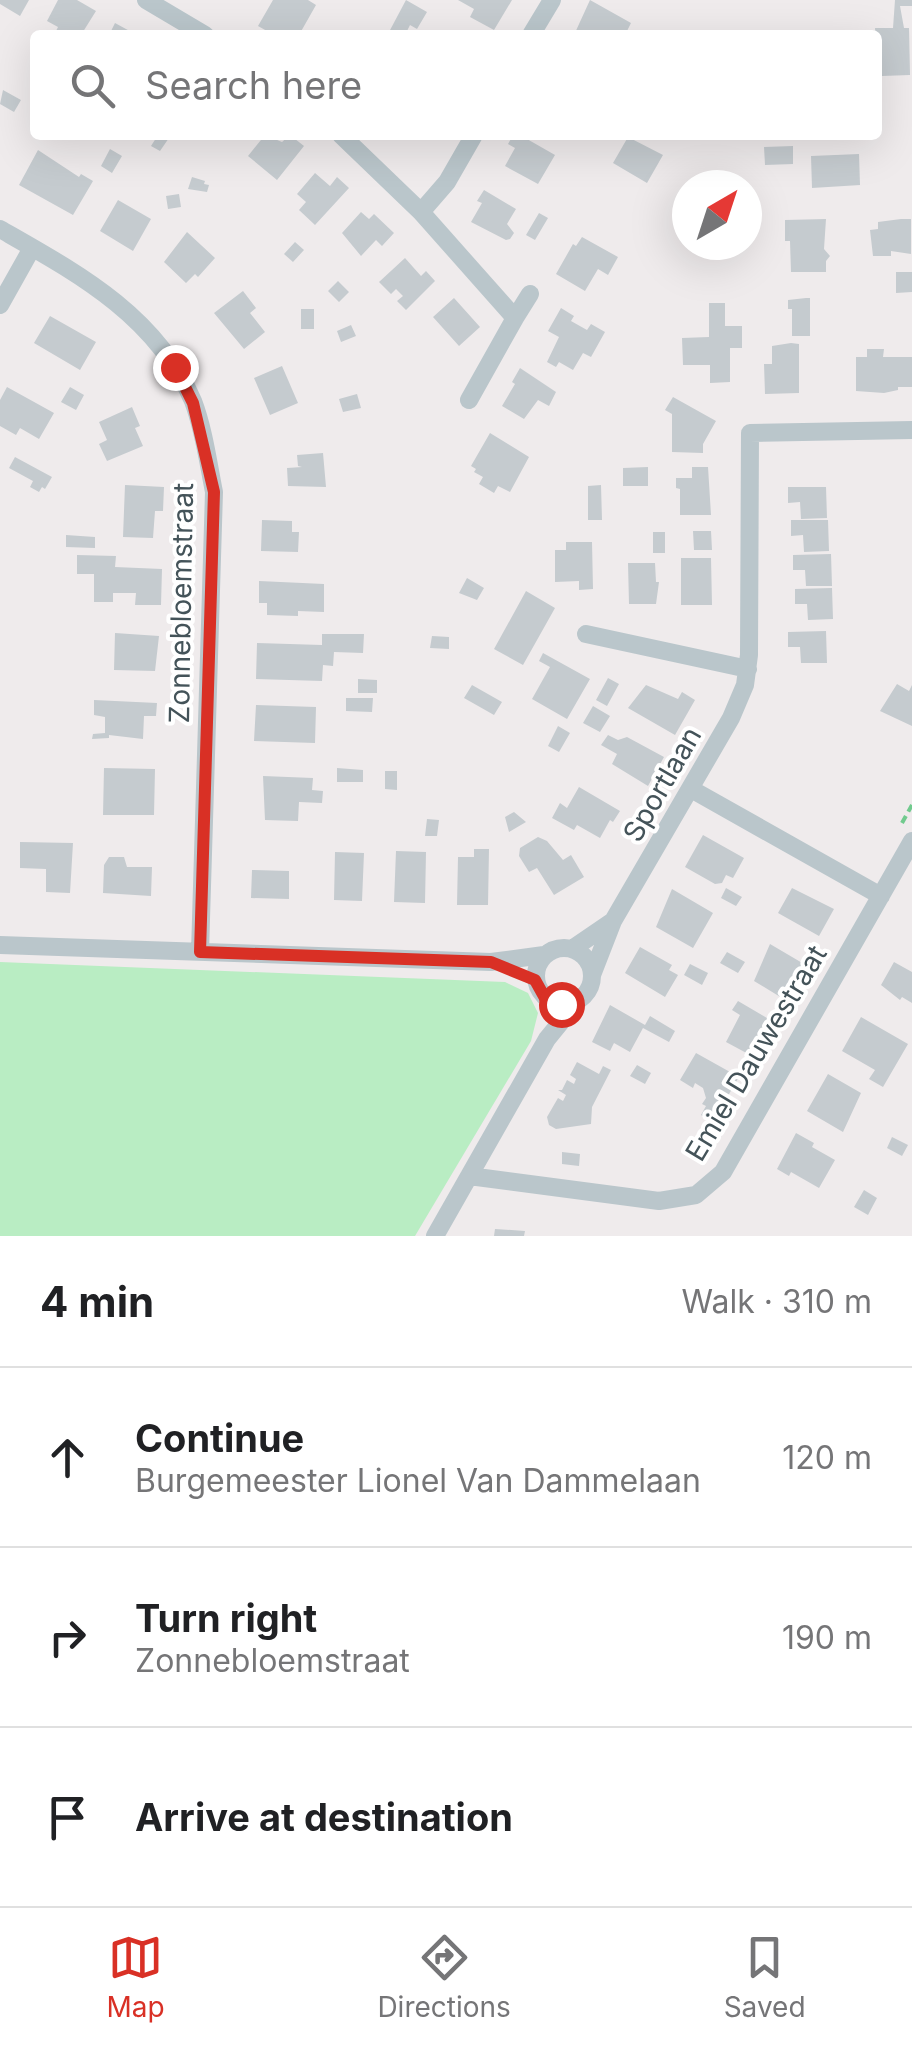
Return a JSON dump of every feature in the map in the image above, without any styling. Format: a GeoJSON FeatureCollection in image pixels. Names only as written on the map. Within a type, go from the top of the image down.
{"type":"FeatureCollection","features":[{"type":"Feature","properties":{"kind":"street"},"geometry":{"type":"LineString","coordinates":[[146,0],[197,30]]}},
{"type":"Feature","properties":{"kind":"street"},"geometry":{"type":"LineString","coordinates":[[535,30],[552,0]]}},
{"type":"Feature","properties":{"kind":"street"},"geometry":{"type":"LineString","coordinates":[[346,140],[422,212],[515,318]]}},
{"type":"Feature","properties":{"kind":"street"},"geometry":{"type":"LineString","coordinates":[[422,212],[447,182],[471,140]]}},
{"type":"Feature","properties":{"kind":"street","name":"Zonnebloemstraat"},"geometry":{"type":"LineString","coordinates":[[0,229],[118,302],[149,331],[175,367],[193,403],[206,446],[214,492],[200,952]]}},
{"type":"Feature","properties":{"kind":"street"},"geometry":{"type":"LineString","coordinates":[[0,305],[32,248]]}},
{"type":"Feature","properties":{"kind":"street"},"geometry":{"type":"LineString","coordinates":[[469,400],[530,294]]}},
{"type":"Feature","properties":{"kind":"street","name":"Sportlaan"},"geometry":{"type":"LineString","coordinates":[[592,975],[613,921],[731,718],[745,685],[750,432],[912,430]]}},
{"type":"Feature","properties":{"kind":"street"},"geometry":{"type":"LineString","coordinates":[[586,634],[748,670]]}},
{"type":"Feature","properties":{"kind":"street"},"geometry":{"type":"LineString","coordinates":[[691,788],[881,896]]}},
{"type":"Feature","properties":{"kind":"street","name":"Emiel Dauwestraat"},"geometry":{"type":"LineString","coordinates":[[469,1176],[659,1201],[696,1195],[724,1172],[881,896],[904,838]]}},
{"type":"Feature","properties":{"kind":"street","name":"Sportlaan"},"geometry":{"type":"LineString","coordinates":[[572,948],[613,921]]}},
{"type":"Feature","properties":{"kind":"street"},"geometry":{"type":"LineString","coordinates":[[0,945],[491,962],[544,955]]}},
{"type":"Feature","properties":{"kind":"street"},"geometry":{"type":"LineString","coordinates":[[435,1236],[547,1040],[590,986],[592,975],[585,957],[572,948],[544,955],[538,962],[535,980],[539,990],[551,1002],[578,1000]]}},
{"type":"Feature","properties":{"kind":"street"},"geometry":{"type":"LineString","coordinates":[[491,962],[535,980]]}},
{"type":"Feature","properties":{"kind":"street"},"geometry":{"type":"LineString","coordinates":[[547,1040],[551,1002]]}},
{"type":"Feature","properties":{"kind":"path"},"geometry":{"type":"LineString","coordinates":[[904,838],[912,805]]}},
{"type":"Feature","properties":{"kind":"green space"},"geometry":{"type":"Polygon","coordinates":[[[0,962],[505,982],[528,993],[538,1013],[531,1041],[415,1236],[0,1236],[0,962]]]}},
{"type":"Feature","properties":{"kind":"building"},"geometry":{"type":"Polygon","coordinates":[[[0,0],[29,0],[20,16],[0,4],[0,0]]]}},
{"type":"Feature","properties":{"kind":"building"},"geometry":{"type":"Polygon","coordinates":[[[58,0],[77,0],[96,11],[84,30],[56,30],[58,27],[47,21],[58,0]]]}},
{"type":"Feature","properties":{"kind":"building"},"geometry":{"type":"Polygon","coordinates":[[[273,0],[308,0],[316,5],[302,30],[265,30],[258,26],[273,0]]]}},
{"type":"Feature","properties":{"kind":"building"},"geometry":{"type":"Polygon","coordinates":[[[406,0],[427,12],[417,29],[410,25],[408,30],[390,30],[406,0]]]}},
{"type":"Feature","properties":{"kind":"building"},"geometry":{"type":"Polygon","coordinates":[[[458,0],[512,0],[494,30],[470,17],[474,9],[458,0]]]}},
{"type":"Feature","properties":{"kind":"building"},"geometry":{"type":"Polygon","coordinates":[[[590,0],[631,23],[628,30],[576,30],[590,0]]]}},
{"type":"Feature","properties":{"kind":"building"},"geometry":{"type":"Polygon","coordinates":[[[895,0],[912,0],[912,6],[900,6],[904,28],[909,28],[910,75],[882,76],[882,30],[875,28],[893,28],[895,0]]]}},
{"type":"Feature","properties":{"kind":"building"},"geometry":{"type":"Polygon","coordinates":[[[3,90],[21,100],[14,112],[0,104],[3,90]]]}},
{"type":"Feature","properties":{"kind":"building"},"geometry":{"type":"Polygon","coordinates":[[[155,140],[168,140],[160,151],[151,146],[155,140]]]}},
{"type":"Feature","properties":{"kind":"building"},"geometry":{"type":"Polygon","coordinates":[[[261,140],[296,140],[304,146],[277,180],[248,156],[261,140]]]}},
{"type":"Feature","properties":{"kind":"building"},"geometry":{"type":"Polygon","coordinates":[[[510,140],[529,140],[555,155],[538,184],[505,166],[515,148],[508,144],[510,140]]]}},
{"type":"Feature","properties":{"kind":"building"},"geometry":{"type":"Polygon","coordinates":[[[626,140],[663,155],[647,183],[613,163],[626,140]]]}},
{"type":"Feature","properties":{"kind":"building"},"geometry":{"type":"Polygon","coordinates":[[[793,146],[793,164],[765,165],[764,147],[793,146]]]}},
{"type":"Feature","properties":{"kind":"building"},"geometry":{"type":"Polygon","coordinates":[[[110,149],[122,156],[112,173],[101,166],[110,149]]]}},
{"type":"Feature","properties":{"kind":"building"},"geometry":{"type":"Polygon","coordinates":[[[38,150],[79,177],[81,174],[93,181],[73,215],[19,185],[38,150]]]}},
{"type":"Feature","properties":{"kind":"building"},"geometry":{"type":"Polygon","coordinates":[[[859,154],[860,185],[812,188],[811,156],[859,154]]]}},
{"type":"Feature","properties":{"kind":"building"},"geometry":{"type":"Polygon","coordinates":[[[315,173],[330,186],[337,177],[349,188],[315,225],[299,210],[306,202],[297,194],[315,173]]]}},
{"type":"Feature","properties":{"kind":"building"},"geometry":{"type":"Polygon","coordinates":[[[192,177],[209,185],[207,192],[188,189],[192,177]]]}},
{"type":"Feature","properties":{"kind":"building"},"geometry":{"type":"Polygon","coordinates":[[[484,190],[516,209],[507,224],[514,233],[510,239],[471,222],[482,203],[477,201],[484,190]]]}},
{"type":"Feature","properties":{"kind":"building"},"geometry":{"type":"Polygon","coordinates":[[[179,194],[181,207],[168,209],[166,196],[179,194]]]}},
{"type":"Feature","properties":{"kind":"building"},"geometry":{"type":"Polygon","coordinates":[[[118,200],[151,219],[133,251],[100,231],[118,200]]]}},
{"type":"Feature","properties":{"kind":"building"},"geometry":{"type":"Polygon","coordinates":[[[361,212],[369,219],[374,214],[394,233],[382,246],[376,240],[361,256],[342,233],[361,212]]]}},
{"type":"Feature","properties":{"kind":"building"},"geometry":{"type":"Polygon","coordinates":[[[539,213],[548,218],[535,240],[526,235],[539,213]]]}},
{"type":"Feature","properties":{"kind":"building"},"geometry":{"type":"Polygon","coordinates":[[[826,219],[824,249],[830,256],[826,272],[791,272],[785,220],[826,219]]]}},
{"type":"Feature","properties":{"kind":"building"},"geometry":{"type":"Polygon","coordinates":[[[911,219],[911,254],[891,251],[891,256],[873,256],[870,230],[878,229],[878,222],[911,219]]]}},
{"type":"Feature","properties":{"kind":"building"},"geometry":{"type":"Polygon","coordinates":[[[187,232],[215,258],[198,277],[195,274],[186,283],[164,262],[187,232]]]}},
{"type":"Feature","properties":{"kind":"building"},"geometry":{"type":"Polygon","coordinates":[[[582,237],[618,257],[608,275],[598,269],[585,291],[556,274],[573,244],[576,246],[582,237]]]}},
{"type":"Feature","properties":{"kind":"building"},"geometry":{"type":"Polygon","coordinates":[[[295,242],[304,250],[293,262],[284,254],[295,242]]]}},
{"type":"Feature","properties":{"kind":"building"},"geometry":{"type":"Polygon","coordinates":[[[405,258],[421,276],[426,271],[435,281],[406,310],[397,301],[403,296],[396,289],[391,294],[379,282],[405,258]]]}},
{"type":"Feature","properties":{"kind":"building"},"geometry":{"type":"Polygon","coordinates":[[[896,272],[912,272],[912,292],[896,293],[896,272]]]}},
{"type":"Feature","properties":{"kind":"building"},"geometry":{"type":"Polygon","coordinates":[[[338,281],[349,292],[339,302],[328,291],[338,281]]]}},
{"type":"Feature","properties":{"kind":"building"},"geometry":{"type":"Polygon","coordinates":[[[243,291],[256,308],[250,313],[265,332],[244,349],[214,313],[243,291]]]}},
{"type":"Feature","properties":{"kind":"building"},"geometry":{"type":"Polygon","coordinates":[[[454,298],[480,327],[459,346],[433,317],[454,298]]]}},
{"type":"Feature","properties":{"kind":"building"},"geometry":{"type":"Polygon","coordinates":[[[810,298],[810,336],[792,336],[788,300],[810,298]]]}},
{"type":"Feature","properties":{"kind":"building"},"geometry":{"type":"Polygon","coordinates":[[[709,303],[725,303],[725,326],[742,326],[742,348],[730,348],[730,382],[710,383],[710,365],[683,365],[682,338],[709,337],[709,303]]]}},
{"type":"Feature","properties":{"kind":"building"},"geometry":{"type":"Polygon","coordinates":[[[561,308],[574,316],[571,321],[587,330],[591,324],[605,332],[591,357],[583,353],[573,370],[559,362],[556,367],[547,362],[559,337],[548,331],[561,308]]]}},
{"type":"Feature","properties":{"kind":"building"},"geometry":{"type":"Polygon","coordinates":[[[301,309],[314,309],[314,329],[301,329],[301,309]]]}},
{"type":"Feature","properties":{"kind":"building"},"geometry":{"type":"Polygon","coordinates":[[[50,316],[96,342],[80,370],[34,343],[50,316]]]}},
{"type":"Feature","properties":{"kind":"building"},"geometry":{"type":"Polygon","coordinates":[[[351,325],[356,336],[341,342],[337,331],[351,325]]]}},
{"type":"Feature","properties":{"kind":"building"},"geometry":{"type":"Polygon","coordinates":[[[799,344],[799,393],[765,394],[764,364],[772,364],[772,346],[799,344]]]}},
{"type":"Feature","properties":{"kind":"building"},"geometry":{"type":"Polygon","coordinates":[[[867,349],[884,349],[883,357],[912,357],[912,387],[884,393],[856,391],[856,357],[867,357],[867,349]]]}},
{"type":"Feature","properties":{"kind":"building"},"geometry":{"type":"Polygon","coordinates":[[[282,366],[298,403],[270,415],[254,378],[282,366]]]}},
{"type":"Feature","properties":{"kind":"building"},"geometry":{"type":"Polygon","coordinates":[[[520,368],[556,392],[549,406],[538,400],[524,419],[502,406],[520,368]]]}},
{"type":"Feature","properties":{"kind":"building"},"geometry":{"type":"Polygon","coordinates":[[[7,387],[54,413],[39,439],[20,428],[16,435],[0,426],[0,400],[7,387]]]}},
{"type":"Feature","properties":{"kind":"building"},"geometry":{"type":"Polygon","coordinates":[[[70,387],[84,395],[76,410],[61,402],[70,387]]]}},
{"type":"Feature","properties":{"kind":"building"},"geometry":{"type":"Polygon","coordinates":[[[357,394],[361,408],[343,412],[339,399],[357,394]]]}},
{"type":"Feature","properties":{"kind":"building"},"geometry":{"type":"Polygon","coordinates":[[[673,397],[716,421],[703,444],[703,453],[672,452],[672,414],[665,410],[673,397]]]}},
{"type":"Feature","properties":{"kind":"building"},"geometry":{"type":"Polygon","coordinates":[[[132,407],[143,446],[107,461],[99,444],[107,440],[99,422],[132,407]]]}},
{"type":"Feature","properties":{"kind":"building"},"geometry":{"type":"Polygon","coordinates":[[[490,433],[529,457],[510,492],[498,486],[494,493],[479,484],[483,477],[471,466],[490,433]]]}},
{"type":"Feature","properties":{"kind":"building"},"geometry":{"type":"Polygon","coordinates":[[[323,453],[326,487],[288,486],[287,468],[302,467],[298,466],[297,455],[323,453]]]}},
{"type":"Feature","properties":{"kind":"building"},"geometry":{"type":"Polygon","coordinates":[[[15,457],[52,477],[45,489],[42,487],[39,492],[30,487],[33,481],[9,468],[15,457]]]}},
{"type":"Feature","properties":{"kind":"building"},"geometry":{"type":"Polygon","coordinates":[[[648,467],[648,486],[623,486],[623,468],[648,467]]]}},
{"type":"Feature","properties":{"kind":"building"},"geometry":{"type":"Polygon","coordinates":[[[692,467],[708,467],[711,515],[680,515],[676,478],[692,478],[692,467]]]}},
{"type":"Feature","properties":{"kind":"building"},"geometry":{"type":"Polygon","coordinates":[[[125,485],[164,487],[163,511],[155,511],[153,538],[123,537],[125,485]]]}},
{"type":"Feature","properties":{"kind":"building"},"geometry":{"type":"Polygon","coordinates":[[[601,485],[602,520],[588,520],[588,486],[601,485]]]}},
{"type":"Feature","properties":{"kind":"building"},"geometry":{"type":"Polygon","coordinates":[[[788,487],[826,487],[827,518],[801,519],[800,502],[788,503],[788,487]]]}},
{"type":"Feature","properties":{"kind":"building"},"geometry":{"type":"Polygon","coordinates":[[[262,520],[292,521],[292,532],[299,532],[298,552],[261,551],[262,520]]]}},
{"type":"Feature","properties":{"kind":"building"},"geometry":{"type":"Polygon","coordinates":[[[791,520],[828,520],[829,551],[804,552],[803,535],[791,536],[791,520]]]}},
{"type":"Feature","properties":{"kind":"building"},"geometry":{"type":"Polygon","coordinates":[[[693,531],[711,531],[712,550],[694,550],[693,531]]]}},
{"type":"Feature","properties":{"kind":"building"},"geometry":{"type":"Polygon","coordinates":[[[653,532],[665,532],[665,553],[653,553],[653,532]]]}},
{"type":"Feature","properties":{"kind":"building"},"geometry":{"type":"Polygon","coordinates":[[[66,535],[95,537],[95,548],[66,547],[66,535]]]}},
{"type":"Feature","properties":{"kind":"building"},"geometry":{"type":"Polygon","coordinates":[[[566,542],[592,542],[593,589],[579,590],[579,581],[555,582],[555,550],[566,550],[566,542]]]}},
{"type":"Feature","properties":{"kind":"building"},"geometry":{"type":"Polygon","coordinates":[[[831,554],[832,586],[806,586],[805,570],[793,570],[793,555],[831,554]]]}},
{"type":"Feature","properties":{"kind":"building"},"geometry":{"type":"Polygon","coordinates":[[[77,555],[116,556],[115,567],[162,569],[161,605],[135,605],[136,593],[113,593],[113,602],[94,602],[94,574],[77,574],[77,555]]]}},
{"type":"Feature","properties":{"kind":"building"},"geometry":{"type":"Polygon","coordinates":[[[681,558],[711,558],[712,605],[681,605],[681,558]]]}},
{"type":"Feature","properties":{"kind":"building"},"geometry":{"type":"Polygon","coordinates":[[[628,563],[655,563],[659,582],[656,604],[629,604],[628,563]]]}},
{"type":"Feature","properties":{"kind":"building"},"geometry":{"type":"Polygon","coordinates":[[[467,578],[484,588],[477,600],[459,593],[467,578]]]}},
{"type":"Feature","properties":{"kind":"building"},"geometry":{"type":"Polygon","coordinates":[[[259,581],[324,584],[324,612],[267,615],[267,603],[259,603],[259,581]]]}},
{"type":"Feature","properties":{"kind":"building"},"geometry":{"type":"Polygon","coordinates":[[[832,588],[833,619],[808,620],[807,604],[795,604],[795,589],[832,588]]]}},
{"type":"Feature","properties":{"kind":"building"},"geometry":{"type":"Polygon","coordinates":[[[526,591],[555,608],[523,665],[494,649],[526,591]]]}},
{"type":"Feature","properties":{"kind":"building"},"geometry":{"type":"Polygon","coordinates":[[[826,631],[827,663],[801,663],[800,647],[788,647],[788,632],[826,631]]]}},
{"type":"Feature","properties":{"kind":"building"},"geometry":{"type":"Polygon","coordinates":[[[115,633],[159,636],[155,671],[114,670],[115,633]]]}},
{"type":"Feature","properties":{"kind":"building"},"geometry":{"type":"Polygon","coordinates":[[[322,634],[364,634],[363,653],[334,652],[333,666],[323,665],[322,681],[256,679],[257,643],[322,645],[322,634]]]}},
{"type":"Feature","properties":{"kind":"building"},"geometry":{"type":"Polygon","coordinates":[[[432,636],[449,637],[449,649],[430,648],[432,636]]]}},
{"type":"Feature","properties":{"kind":"building"},"geometry":{"type":"Polygon","coordinates":[[[543,653],[590,679],[567,719],[532,699],[550,667],[539,661],[543,653]]]}},
{"type":"Feature","properties":{"kind":"building"},"geometry":{"type":"Polygon","coordinates":[[[608,678],[619,684],[607,706],[596,700],[608,678]]]}},
{"type":"Feature","properties":{"kind":"building"},"geometry":{"type":"Polygon","coordinates":[[[358,679],[377,680],[377,693],[358,693],[358,679]]]}},
{"type":"Feature","properties":{"kind":"building"},"geometry":{"type":"Polygon","coordinates":[[[897,684],[909,691],[912,685],[912,726],[880,711],[897,684]]]}},
{"type":"Feature","properties":{"kind":"building"},"geometry":{"type":"Polygon","coordinates":[[[472,685],[502,702],[494,715],[464,698],[472,685]]]}},
{"type":"Feature","properties":{"kind":"building"},"geometry":{"type":"Polygon","coordinates":[[[646,685],[678,699],[682,692],[695,700],[675,735],[628,708],[646,685]]]}},
{"type":"Feature","properties":{"kind":"building"},"geometry":{"type":"Polygon","coordinates":[[[346,698],[373,698],[372,712],[346,711],[346,698]]]}},
{"type":"Feature","properties":{"kind":"building"},"geometry":{"type":"Polygon","coordinates":[[[94,700],[157,703],[156,716],[144,716],[143,739],[109,735],[92,739],[93,734],[105,733],[105,717],[94,715],[94,700]]]}},
{"type":"Feature","properties":{"kind":"building"},"geometry":{"type":"Polygon","coordinates":[[[256,705],[316,707],[315,743],[254,741],[256,705]]]}},
{"type":"Feature","properties":{"kind":"building"},"geometry":{"type":"Polygon","coordinates":[[[593,706],[610,716],[600,732],[583,723],[593,706]]]}},
{"type":"Feature","properties":{"kind":"building"},"geometry":{"type":"Polygon","coordinates":[[[558,726],[570,733],[559,752],[548,746],[558,726]]]}},
{"type":"Feature","properties":{"kind":"building"},"geometry":{"type":"Polygon","coordinates":[[[608,735],[618,740],[627,737],[664,757],[648,786],[612,764],[617,754],[601,745],[608,735]]]}},
{"type":"Feature","properties":{"kind":"building"},"geometry":{"type":"Polygon","coordinates":[[[104,768],[155,769],[154,815],[103,815],[104,768]]]}},
{"type":"Feature","properties":{"kind":"building"},"geometry":{"type":"Polygon","coordinates":[[[337,768],[363,770],[363,782],[337,782],[337,768]]]}},
{"type":"Feature","properties":{"kind":"building"},"geometry":{"type":"Polygon","coordinates":[[[385,771],[397,771],[397,790],[385,789],[385,771]]]}},
{"type":"Feature","properties":{"kind":"building"},"geometry":{"type":"Polygon","coordinates":[[[263,776],[313,778],[312,790],[323,791],[322,803],[299,802],[298,821],[265,820],[263,776]]]}},
{"type":"Feature","properties":{"kind":"building"},"geometry":{"type":"Polygon","coordinates":[[[579,787],[620,811],[600,838],[577,825],[574,830],[552,818],[560,803],[567,808],[579,787]]]}},
{"type":"Feature","properties":{"kind":"building"},"geometry":{"type":"Polygon","coordinates":[[[514,812],[526,822],[509,832],[505,817],[514,812]]]}},
{"type":"Feature","properties":{"kind":"building"},"geometry":{"type":"Polygon","coordinates":[[[427,819],[439,820],[437,836],[425,836],[427,819]]]}},
{"type":"Feature","properties":{"kind":"building"},"geometry":{"type":"Polygon","coordinates":[[[703,835],[744,858],[733,878],[726,875],[722,883],[715,884],[685,867],[703,835]]]}},
{"type":"Feature","properties":{"kind":"building"},"geometry":{"type":"Polygon","coordinates":[[[538,837],[547,841],[563,860],[571,855],[584,877],[554,895],[537,868],[529,872],[519,856],[520,848],[538,837]]]}},
{"type":"Feature","properties":{"kind":"building"},"geometry":{"type":"Polygon","coordinates":[[[20,842],[73,843],[70,893],[46,892],[46,869],[20,868],[20,842]]]}},
{"type":"Feature","properties":{"kind":"building"},"geometry":{"type":"Polygon","coordinates":[[[474,849],[489,849],[488,905],[457,905],[458,857],[474,857],[474,849]]]}},
{"type":"Feature","properties":{"kind":"building"},"geometry":{"type":"Polygon","coordinates":[[[396,851],[426,852],[425,903],[394,902],[396,851]]]}},
{"type":"Feature","properties":{"kind":"building"},"geometry":{"type":"Polygon","coordinates":[[[335,852],[364,853],[362,901],[334,900],[335,852]]]}},
{"type":"Feature","properties":{"kind":"building"},"geometry":{"type":"Polygon","coordinates":[[[109,857],[124,857],[127,867],[152,867],[151,896],[103,893],[104,865],[109,857]]]}},
{"type":"Feature","properties":{"kind":"building"},"geometry":{"type":"Polygon","coordinates":[[[252,870],[289,871],[289,899],[251,898],[252,870]]]}},
{"type":"Feature","properties":{"kind":"building"},"geometry":{"type":"Polygon","coordinates":[[[726,888],[742,897],[736,906],[721,898],[726,888]]]}},
{"type":"Feature","properties":{"kind":"building"},"geometry":{"type":"Polygon","coordinates":[[[792,888],[834,909],[819,936],[778,913],[792,888]]]}},
{"type":"Feature","properties":{"kind":"building"},"geometry":{"type":"Polygon","coordinates":[[[672,889],[713,913],[693,948],[656,927],[672,889]]]}},
{"type":"Feature","properties":{"kind":"building"},"geometry":{"type":"Polygon","coordinates":[[[770,944],[804,964],[782,998],[754,981],[770,944]]]}},
{"type":"Feature","properties":{"kind":"building"},"geometry":{"type":"Polygon","coordinates":[[[640,947],[672,965],[669,970],[678,975],[665,997],[625,973],[640,947]]]}},
{"type":"Feature","properties":{"kind":"building"},"geometry":{"type":"Polygon","coordinates":[[[727,952],[745,962],[738,973],[720,963],[727,952]]]}},
{"type":"Feature","properties":{"kind":"building"},"geometry":{"type":"Polygon","coordinates":[[[894,962],[912,972],[912,1003],[902,997],[900,1000],[881,985],[894,962]]]}},
{"type":"Feature","properties":{"kind":"building"},"geometry":{"type":"Polygon","coordinates":[[[690,964],[708,973],[702,985],[684,975],[690,964]]]}},
{"type":"Feature","properties":{"kind":"building"},"geometry":{"type":"Polygon","coordinates":[[[738,1001],[772,1021],[752,1056],[726,1042],[740,1015],[732,1010],[738,1001]]]}},
{"type":"Feature","properties":{"kind":"building"},"geometry":{"type":"Polygon","coordinates":[[[610,1005],[645,1025],[650,1016],[675,1031],[669,1042],[643,1028],[630,1052],[614,1043],[610,1051],[592,1042],[610,1005]]]}},
{"type":"Feature","properties":{"kind":"building"},"geometry":{"type":"Polygon","coordinates":[[[861,1017],[908,1044],[883,1087],[869,1079],[875,1070],[842,1051],[861,1017]]]}},
{"type":"Feature","properties":{"kind":"building"},"geometry":{"type":"Polygon","coordinates":[[[696,1053],[739,1077],[718,1113],[713,1110],[708,1119],[701,1115],[706,1106],[702,1104],[706,1098],[703,1088],[695,1083],[693,1088],[680,1080],[696,1053]]]}},
{"type":"Feature","properties":{"kind":"building"},"geometry":{"type":"Polygon","coordinates":[[[577,1062],[599,1074],[603,1066],[611,1070],[592,1107],[591,1124],[556,1129],[549,1125],[547,1117],[558,1098],[563,1101],[566,1095],[558,1090],[567,1080],[574,1084],[576,1079],[570,1075],[577,1062]]]}},
{"type":"Feature","properties":{"kind":"building"},"geometry":{"type":"Polygon","coordinates":[[[637,1065],[651,1073],[645,1084],[630,1076],[637,1065]]]}},
{"type":"Feature","properties":{"kind":"building"},"geometry":{"type":"Polygon","coordinates":[[[828,1074],[861,1093],[843,1132],[807,1111],[828,1074]]]}},
{"type":"Feature","properties":{"kind":"building"},"geometry":{"type":"Polygon","coordinates":[[[796,1133],[835,1160],[819,1188],[791,1172],[789,1176],[777,1169],[796,1133]]]}},
{"type":"Feature","properties":{"kind":"building"},"geometry":{"type":"Polygon","coordinates":[[[892,1137],[908,1145],[902,1156],[887,1148],[892,1137]]]}},
{"type":"Feature","properties":{"kind":"building"},"geometry":{"type":"Polygon","coordinates":[[[562,1152],[580,1154],[579,1166],[562,1164],[562,1152]]]}},
{"type":"Feature","properties":{"kind":"building"},"geometry":{"type":"Polygon","coordinates":[[[864,1190],[877,1198],[868,1215],[854,1207],[864,1190]]]}},
{"type":"Feature","properties":{"kind":"building"},"geometry":{"type":"Polygon","coordinates":[[[495,1229],[525,1231],[524,1236],[494,1236],[495,1229]]]}},
{"type":"Feature","properties":{"kind":"route"},"geometry":{"type":"LineString","coordinates":[[175,367],[193,403],[214,492],[200,952],[491,962],[535,980],[545,998],[561,1004]]}}]}
